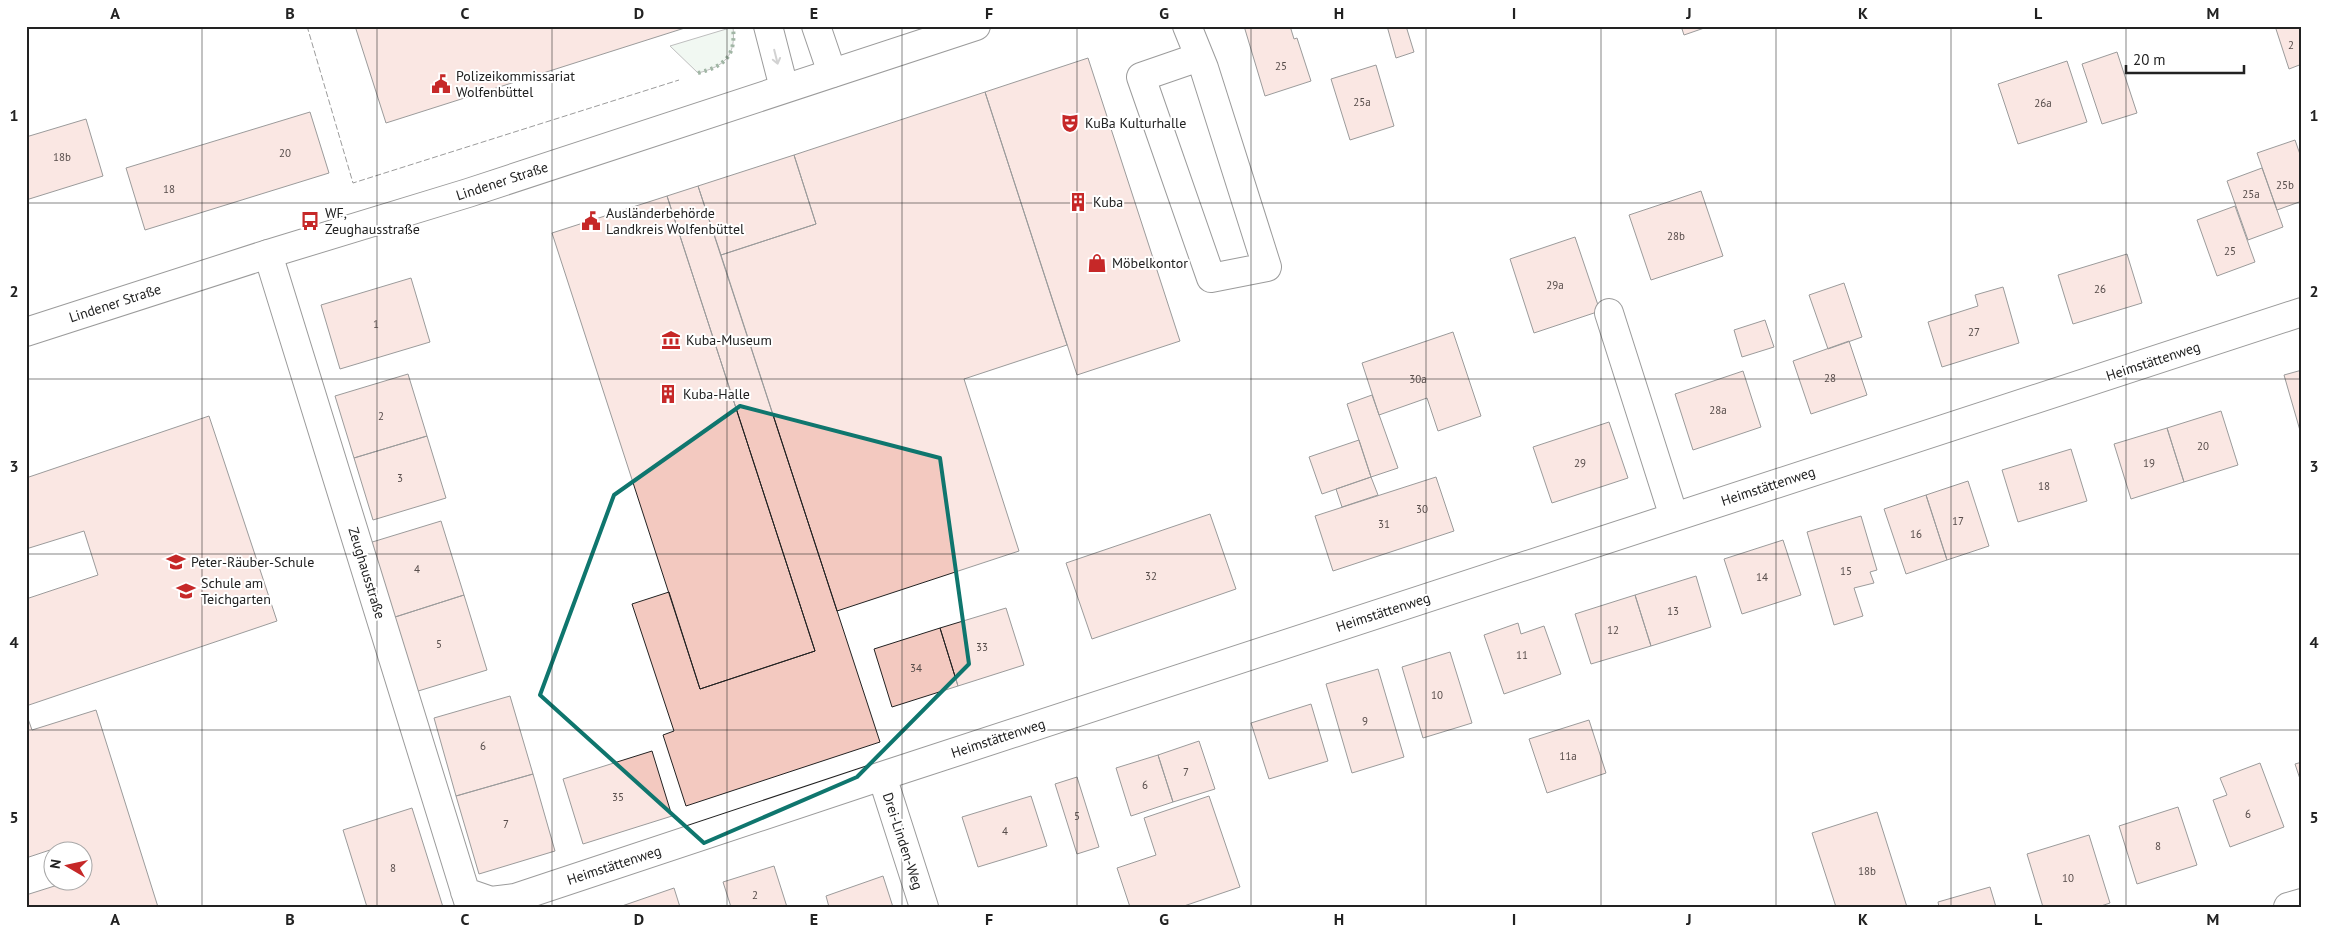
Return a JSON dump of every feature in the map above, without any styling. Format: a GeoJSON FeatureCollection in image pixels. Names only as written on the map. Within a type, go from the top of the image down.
{"type":"FeatureCollection","features":[{"type":"Feature","properties":{"kind":"street"},"geometry":{"type":"LineString","coordinates":[[768,26],[784,88]]}},
{"type":"Feature","properties":{"kind":"street"},"geometry":{"type":"LineString","coordinates":[[816,26],[832,73]]}},
{"type":"Feature","properties":{"kind":"street","name":"Lindener Straße"},"geometry":{"type":"LineString","coordinates":[[26,332],[268,254],[468,193],[976,26]]}},
{"type":"Feature","properties":{"kind":"street"},"geometry":{"type":"LineString","coordinates":[[1188,26],[1199,57],[1267,267],[1211,278],[1141,76],[1199,57]]}},
{"type":"Feature","properties":{"kind":"street","name":"Zeughausstraße"},"geometry":{"type":"LineString","coordinates":[[268,254],[467,899]]}},
{"type":"Feature","properties":{"kind":"street","name":"Heimstättenweg"},"geometry":{"type":"LineString","coordinates":[[467,899],[515,898],[882,776],[2302,312]]}},
{"type":"Feature","properties":{"kind":"street"},"geometry":{"type":"LineString","coordinates":[[1609,313],[1674,517]]}},
{"type":"Feature","properties":{"kind":"street","name":"Drei-Linden-Weg"},"geometry":{"type":"LineString","coordinates":[[882,776],[924,907]]}},
{"type":"Feature","properties":{"kind":"street"},"geometry":{"type":"LineString","coordinates":[[2288,907],[2302,902]]}},
{"type":"Feature","properties":{"kind":"highlighted area"},"geometry":{"type":"Polygon","coordinates":[[[740,406],[940,458],[969,664],[857,777],[704,843],[540,695],[614,495],[740,406]]]}},
{"type":"Feature","properties":{"kind":"green space"},"geometry":{"type":"Polygon","coordinates":[[[733,27],[733,45],[727,58],[715,67],[698,73],[670,46],[733,27]]]}},
{"type":"Feature","properties":{"kind":"building","name":"Polizeikommissariat Wolfenbüttel"},"geometry":{"type":"Polygon","coordinates":[[[355,26],[691,26],[386,123],[355,26]]]}},
{"type":"Feature","properties":{"kind":"building"},"geometry":{"type":"Polygon","coordinates":[[[1244,26],[1290,26],[1294,39],[1297,38],[1311,81],[1265,96],[1244,26]]]}},
{"type":"Feature","properties":{"kind":"building"},"geometry":{"type":"Polygon","coordinates":[[[1387,26],[1406,26],[1414,52],[1396,58],[1387,26]]]}},
{"type":"Feature","properties":{"kind":"building"},"geometry":{"type":"Polygon","coordinates":[[[1681,26],[1710,26],[1684,35],[1681,26]]]}},
{"type":"Feature","properties":{"kind":"building"},"geometry":{"type":"Polygon","coordinates":[[[2275,26],[2302,26],[2302,64],[2289,69],[2275,26]]]}},
{"type":"Feature","properties":{"kind":"building"},"geometry":{"type":"Polygon","coordinates":[[[2117,52],[2137,113],[2102,124],[2082,64],[2117,52]]]}},
{"type":"Feature","properties":{"kind":"building","name":"Kuba"},"geometry":{"type":"Polygon","coordinates":[[[1088,58],[1180,341],[1077,375],[985,92],[1088,58]]]}},
{"type":"Feature","properties":{"kind":"building"},"geometry":{"type":"Polygon","coordinates":[[[2067,61],[2087,122],[2018,144],[1998,84],[2067,61]]]}},
{"type":"Feature","properties":{"kind":"building"},"geometry":{"type":"Polygon","coordinates":[[[1376,65],[1394,126],[1350,140],[1331,79],[1376,65]]]}},
{"type":"Feature","properties":{"kind":"building"},"geometry":{"type":"Polygon","coordinates":[[[985,92],[1067,345],[964,379],[1019,551],[837,611],[721,255],[816,224],[794,155],[985,92]]]}},
{"type":"Feature","properties":{"kind":"building"},"geometry":{"type":"Polygon","coordinates":[[[310,112],[329,173],[145,230],[126,168],[310,112]]]}},
{"type":"Feature","properties":{"kind":"building"},"geometry":{"type":"Polygon","coordinates":[[[86,119],[103,176],[26,200],[26,137],[86,119]]]}},
{"type":"Feature","properties":{"kind":"building"},"geometry":{"type":"Polygon","coordinates":[[[2295,140],[2302,160],[2302,201],[2277,210],[2257,153],[2295,140]]]}},
{"type":"Feature","properties":{"kind":"building"},"geometry":{"type":"Polygon","coordinates":[[[794,155],[816,224],[721,255],[698,186],[794,155]]]}},
{"type":"Feature","properties":{"kind":"building"},"geometry":{"type":"Polygon","coordinates":[[[2262,168],[2283,227],[2248,240],[2227,181],[2262,168]]]}},
{"type":"Feature","properties":{"kind":"building"},"geometry":{"type":"Polygon","coordinates":[[[698,186],[880,742],[686,806],[663,735],[674,731],[632,604],[669,592],[700,689],[815,651],[667,196],[698,186]]]}},
{"type":"Feature","properties":{"kind":"building"},"geometry":{"type":"Polygon","coordinates":[[[1701,191],[1723,256],[1651,280],[1629,215],[1701,191]]]}},
{"type":"Feature","properties":{"kind":"building","name":"Kuba-Halle"},"geometry":{"type":"Polygon","coordinates":[[[667,196],[815,651],[700,689],[552,233],[667,196]]]}},
{"type":"Feature","properties":{"kind":"building"},"geometry":{"type":"Polygon","coordinates":[[[2235,206],[2255,262],[2217,276],[2197,220],[2235,206]]]}},
{"type":"Feature","properties":{"kind":"building"},"geometry":{"type":"Polygon","coordinates":[[[1575,237],[1600,311],[1534,333],[1510,259],[1575,237]]]}},
{"type":"Feature","properties":{"kind":"building"},"geometry":{"type":"Polygon","coordinates":[[[2127,254],[2142,303],[2073,324],[2058,275],[2127,254]]]}},
{"type":"Feature","properties":{"kind":"building"},"geometry":{"type":"Polygon","coordinates":[[[411,278],[430,342],[340,369],[321,305],[411,278]]]}},
{"type":"Feature","properties":{"kind":"building"},"geometry":{"type":"Polygon","coordinates":[[[1844,283],[1862,337],[1828,349],[1809,295],[1844,283]]]}},
{"type":"Feature","properties":{"kind":"building"},"geometry":{"type":"Polygon","coordinates":[[[2003,287],[2019,343],[1942,367],[1928,322],[1978,306],[1975,295],[2003,287]]]}},
{"type":"Feature","properties":{"kind":"building"},"geometry":{"type":"Polygon","coordinates":[[[1765,320],[1774,347],[1742,357],[1734,330],[1765,320]]]}},
{"type":"Feature","properties":{"kind":"building"},"geometry":{"type":"Polygon","coordinates":[[[1453,332],[1481,416],[1438,431],[1427,398],[1379,415],[1362,363],[1453,332]]]}},
{"type":"Feature","properties":{"kind":"building"},"geometry":{"type":"Polygon","coordinates":[[[1849,341],[1867,395],[1811,414],[1793,361],[1849,341]]]}},
{"type":"Feature","properties":{"kind":"building"},"geometry":{"type":"Polygon","coordinates":[[[2302,370],[2302,434],[2301,434],[2284,375],[2302,370]]]}},
{"type":"Feature","properties":{"kind":"building"},"geometry":{"type":"Polygon","coordinates":[[[1743,371],[1761,427],[1693,450],[1675,394],[1743,371]]]}},
{"type":"Feature","properties":{"kind":"building"},"geometry":{"type":"Polygon","coordinates":[[[408,374],[427,436],[354,458],[335,396],[408,374]]]}},
{"type":"Feature","properties":{"kind":"building"},"geometry":{"type":"Polygon","coordinates":[[[1372,395],[1398,468],[1371,477],[1347,404],[1372,395]]]}},
{"type":"Feature","properties":{"kind":"building"},"geometry":{"type":"Polygon","coordinates":[[[2221,411],[2238,465],[2184,482],[2167,428],[2221,411]]]}},
{"type":"Feature","properties":{"kind":"building","name":"Peter-Räuber-Schule"},"geometry":{"type":"Polygon","coordinates":[[[209,416],[277,621],[26,706],[26,599],[98,575],[84,531],[26,549],[26,478],[209,416]]]}},
{"type":"Feature","properties":{"kind":"building"},"geometry":{"type":"Polygon","coordinates":[[[1609,422],[1628,478],[1552,503],[1533,447],[1609,422]]]}},
{"type":"Feature","properties":{"kind":"building"},"geometry":{"type":"Polygon","coordinates":[[[2167,428],[2184,482],[2131,499],[2114,444],[2167,428]]]}},
{"type":"Feature","properties":{"kind":"building"},"geometry":{"type":"Polygon","coordinates":[[[427,436],[446,498],[373,520],[354,458],[427,436]]]}},
{"type":"Feature","properties":{"kind":"building"},"geometry":{"type":"Polygon","coordinates":[[[1359,440],[1371,477],[1322,494],[1309,457],[1359,440]]]}},
{"type":"Feature","properties":{"kind":"building"},"geometry":{"type":"Polygon","coordinates":[[[2071,449],[2087,501],[2018,522],[2002,470],[2071,449]]]}},
{"type":"Feature","properties":{"kind":"building"},"geometry":{"type":"Polygon","coordinates":[[[1371,477],[1378,495],[1342,507],[1336,489],[1371,477]]]}},
{"type":"Feature","properties":{"kind":"building"},"geometry":{"type":"Polygon","coordinates":[[[1436,477],[1454,531],[1333,571],[1315,516],[1436,477]]]}},
{"type":"Feature","properties":{"kind":"building"},"geometry":{"type":"Polygon","coordinates":[[[1968,481],[1989,546],[1947,560],[1926,495],[1968,481]]]}},
{"type":"Feature","properties":{"kind":"building"},"geometry":{"type":"Polygon","coordinates":[[[1926,495],[1947,560],[1906,574],[1884,509],[1926,495]]]}},
{"type":"Feature","properties":{"kind":"building"},"geometry":{"type":"Polygon","coordinates":[[[1210,514],[1236,589],[1092,639],[1066,563],[1210,514]]]}},
{"type":"Feature","properties":{"kind":"building"},"geometry":{"type":"Polygon","coordinates":[[[1861,516],[1877,570],[1870,572],[1874,583],[1854,588],[1863,616],[1834,625],[1807,532],[1861,516]]]}},
{"type":"Feature","properties":{"kind":"building"},"geometry":{"type":"Polygon","coordinates":[[[441,521],[464,595],[392,618],[369,543],[441,521]]]}},
{"type":"Feature","properties":{"kind":"building"},"geometry":{"type":"Polygon","coordinates":[[[1783,540],[1801,595],[1742,614],[1724,559],[1783,540]]]}},
{"type":"Feature","properties":{"kind":"building"},"geometry":{"type":"Polygon","coordinates":[[[1696,576],[1711,627],[1651,646],[1635,595],[1696,576]]]}},
{"type":"Feature","properties":{"kind":"building"},"geometry":{"type":"Polygon","coordinates":[[[464,595],[487,670],[415,692],[392,618],[464,595]]]}},
{"type":"Feature","properties":{"kind":"building"},"geometry":{"type":"Polygon","coordinates":[[[1635,595],[1651,646],[1591,664],[1575,614],[1635,595]]]}},
{"type":"Feature","properties":{"kind":"building"},"geometry":{"type":"Polygon","coordinates":[[[1006,608],[1024,665],[958,686],[940,628],[1006,608]]]}},
{"type":"Feature","properties":{"kind":"building"},"geometry":{"type":"Polygon","coordinates":[[[1518,623],[1521,634],[1544,626],[1561,674],[1504,694],[1484,635],[1518,623]]]}},
{"type":"Feature","properties":{"kind":"building"},"geometry":{"type":"Polygon","coordinates":[[[940,628],[958,686],[892,707],[874,649],[940,628]]]}},
{"type":"Feature","properties":{"kind":"building"},"geometry":{"type":"Polygon","coordinates":[[[1450,652],[1472,723],[1423,738],[1402,667],[1450,652]]]}},
{"type":"Feature","properties":{"kind":"building"},"geometry":{"type":"Polygon","coordinates":[[[1378,669],[1404,757],[1352,773],[1326,684],[1378,669]]]}},
{"type":"Feature","properties":{"kind":"building"},"geometry":{"type":"Polygon","coordinates":[[[510,696],[533,774],[456,796],[434,718],[510,696]]]}},
{"type":"Feature","properties":{"kind":"building"},"geometry":{"type":"Polygon","coordinates":[[[1311,704],[1328,761],[1269,779],[1251,723],[1311,704]]]}},
{"type":"Feature","properties":{"kind":"building"},"geometry":{"type":"Polygon","coordinates":[[[96,710],[158,907],[26,907],[26,895],[42,890],[92,890],[92,840],[42,840],[42,853],[26,858],[26,713],[32,730],[96,710]]]}},
{"type":"Feature","properties":{"kind":"building"},"geometry":{"type":"Polygon","coordinates":[[[1589,720],[1606,773],[1547,793],[1529,739],[1589,720]]]}},
{"type":"Feature","properties":{"kind":"building"},"geometry":{"type":"Polygon","coordinates":[[[1199,741],[1215,789],[1173,802],[1158,755],[1199,741]]]}},
{"type":"Feature","properties":{"kind":"building"},"geometry":{"type":"Polygon","coordinates":[[[652,751],[672,816],[583,844],[563,779],[652,751]]]}},
{"type":"Feature","properties":{"kind":"building"},"geometry":{"type":"Polygon","coordinates":[[[1158,755],[1173,802],[1131,816],[1116,768],[1158,755]]]}},
{"type":"Feature","properties":{"kind":"building"},"geometry":{"type":"Polygon","coordinates":[[[2302,762],[2302,785],[2295,764],[2302,762]]]}},
{"type":"Feature","properties":{"kind":"building"},"geometry":{"type":"Polygon","coordinates":[[[2260,763],[2284,827],[2230,847],[2213,800],[2227,795],[2220,778],[2260,763]]]}},
{"type":"Feature","properties":{"kind":"building"},"geometry":{"type":"Polygon","coordinates":[[[533,774],[555,851],[479,874],[456,796],[533,774]]]}},
{"type":"Feature","properties":{"kind":"building"},"geometry":{"type":"Polygon","coordinates":[[[1077,777],[1099,847],[1077,854],[1055,784],[1077,777]]]}},
{"type":"Feature","properties":{"kind":"building"},"geometry":{"type":"Polygon","coordinates":[[[1031,796],[1047,846],[978,867],[962,817],[1031,796]]]}},
{"type":"Feature","properties":{"kind":"building"},"geometry":{"type":"Polygon","coordinates":[[[1209,796],[1240,887],[1181,907],[1130,907],[1117,868],[1156,855],[1144,818],[1209,796]]]}},
{"type":"Feature","properties":{"kind":"building"},"geometry":{"type":"Polygon","coordinates":[[[2178,807],[2197,865],[2137,884],[2119,826],[2178,807]]]}},
{"type":"Feature","properties":{"kind":"building"},"geometry":{"type":"Polygon","coordinates":[[[412,808],[443,907],[367,907],[343,830],[412,808]]]}},
{"type":"Feature","properties":{"kind":"building"},"geometry":{"type":"Polygon","coordinates":[[[1877,812],[1907,907],[1836,907],[1812,833],[1877,812]]]}},
{"type":"Feature","properties":{"kind":"building"},"geometry":{"type":"Polygon","coordinates":[[[2089,835],[2110,903],[2098,907],[2043,907],[2027,854],[2089,835]]]}},
{"type":"Feature","properties":{"kind":"building"},"geometry":{"type":"Polygon","coordinates":[[[774,866],[787,907],[731,907],[723,882],[774,866]]]}},
{"type":"Feature","properties":{"kind":"building"},"geometry":{"type":"Polygon","coordinates":[[[883,876],[893,907],[829,907],[826,896],[883,876]]]}},
{"type":"Feature","properties":{"kind":"building"},"geometry":{"type":"Polygon","coordinates":[[[1990,887],[1996,907],[1939,907],[1938,902],[1990,887]]]}},
{"type":"Feature","properties":{"kind":"building"},"geometry":{"type":"Polygon","coordinates":[[[674,888],[680,907],[619,907],[674,888]]]}},
{"type":"Feature","properties":{"kind":"hedge"},"geometry":{"type":"LineString","coordinates":[[698,73],[715,67],[727,58],[733,45],[733,27]]}},
{"type":"Feature","properties":{"kind":"fence"},"geometry":{"type":"LineString","coordinates":[[307,26],[353,183],[679,80]]}},
{"type":"Feature","properties":{"kind":"place","name":"Polizeikommissariat Wolfenbüttel"},"geometry":{"type":"Point","coordinates":[441,84]}},
{"type":"Feature","properties":{"kind":"place","name":"KuBa Kulturhalle"},"geometry":{"type":"Point","coordinates":[1070,123]}},
{"type":"Feature","properties":{"kind":"place","name":"Kuba"},"geometry":{"type":"Point","coordinates":[1078,202]}},
{"type":"Feature","properties":{"kind":"place","name":"WF, Zeughausstraße"},"geometry":{"type":"Point","coordinates":[310,221]}},
{"type":"Feature","properties":{"kind":"place","name":"Ausländerbehörde Landkreis Wolfenbüttel"},"geometry":{"type":"Point","coordinates":[591,221]}},
{"type":"Feature","properties":{"kind":"place","name":"Möbelkontor"},"geometry":{"type":"Point","coordinates":[1097,263]}},
{"type":"Feature","properties":{"kind":"place","name":"Kuba-Museum"},"geometry":{"type":"Point","coordinates":[671,340]}},
{"type":"Feature","properties":{"kind":"place","name":"Kuba-Halle"},"geometry":{"type":"Point","coordinates":[668,394]}},
{"type":"Feature","properties":{"kind":"place","name":"Peter-Räuber-Schule"},"geometry":{"type":"Point","coordinates":[176,562]}},
{"type":"Feature","properties":{"kind":"place","name":"Schule am Teichgarten"},"geometry":{"type":"Point","coordinates":[186,591]}}]}
